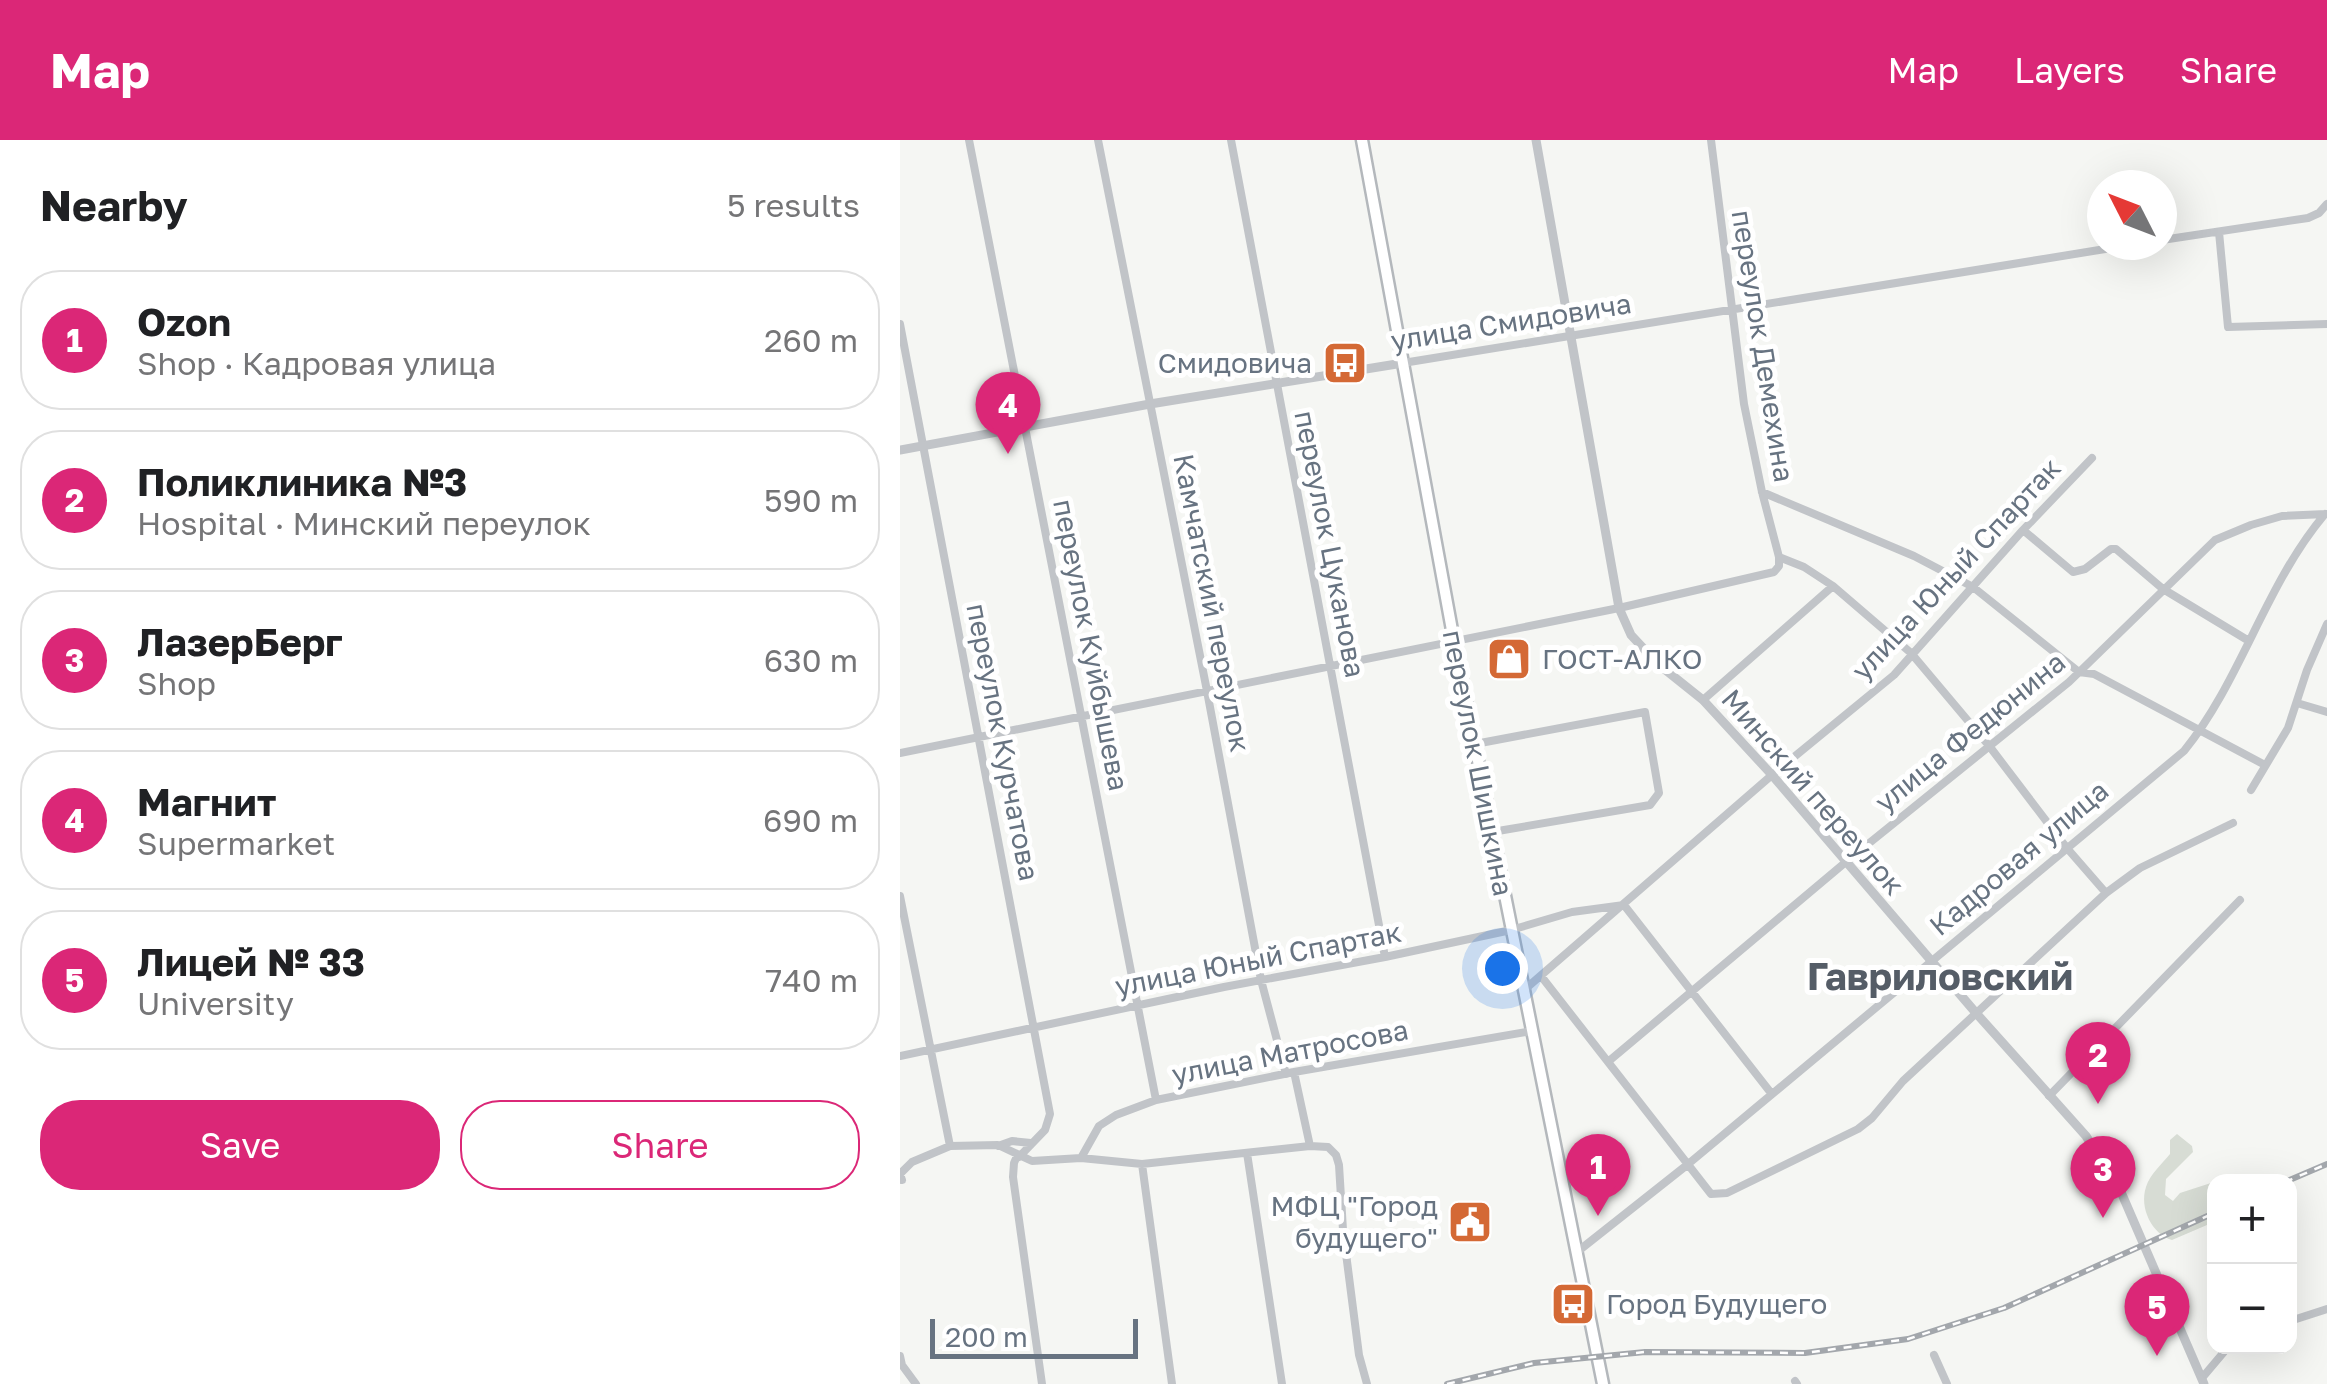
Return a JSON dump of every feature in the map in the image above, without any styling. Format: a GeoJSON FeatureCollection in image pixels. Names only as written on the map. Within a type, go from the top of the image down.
{"type":"FeatureCollection","features":[{"type":"Feature","properties":{"kind":"main road","name":"переулок Шишкина"},"geometry":{"type":"LineString","coordinates":[[1362,140],[1454,642],[1603,1384]]}},
{"type":"Feature","properties":{"kind":"street","name":"переулок Куйбышева"},"geometry":{"type":"LineString","coordinates":[[969,140],[1156,1100]]}},
{"type":"Feature","properties":{"kind":"street","name":"Камчатский переулок"},"geometry":{"type":"LineString","coordinates":[[1098,140],[1261,980],[1310,1146]]}},
{"type":"Feature","properties":{"kind":"street","name":"переулок Цуканова"},"geometry":{"type":"LineString","coordinates":[[1231,140],[1385,957]]}},
{"type":"Feature","properties":{"kind":"street","name":"Минский переулок"},"geometry":{"type":"LineString","coordinates":[[1536,140],[1619,608],[1632,635],[1658,664],[1703,700],[1772,775],[2086,1136],[2120,1192],[2203,1381]]}},
{"type":"Feature","properties":{"kind":"street","name":"переулок Демехина"},"geometry":{"type":"LineString","coordinates":[[1711,140],[1744,404],[1778,557]]}},
{"type":"Feature","properties":{"kind":"street"},"geometry":{"type":"LineString","coordinates":[[2177,238],[2308,218],[2327,204]]}},
{"type":"Feature","properties":{"kind":"street"},"geometry":{"type":"LineString","coordinates":[[2219,232],[2228,327],[2327,324]]}},
{"type":"Feature","properties":{"kind":"street","name":"улица Смидовича"},"geometry":{"type":"LineString","coordinates":[[900,450],[1150,404],[2087,252]]}},
{"type":"Feature","properties":{"kind":"street","name":"переулок Курчатова"},"geometry":{"type":"LineString","coordinates":[[900,324],[1050,1114],[1046,1130],[1018,1156]]}},
{"type":"Feature","properties":{"kind":"street","name":"улица Юный Спартак"},"geometry":{"type":"LineString","coordinates":[[1523,990],[1894,675],[2022,530],[2092,458]]}},
{"type":"Feature","properties":{"kind":"street"},"geometry":{"type":"LineString","coordinates":[[1762,492],[1898,549],[1972,586],[2079,672],[2094,674],[2265,765]]}},
{"type":"Feature","properties":{"kind":"street","name":"улица Федюнина"},"geometry":{"type":"LineString","coordinates":[[1609,1062],[1846,861],[2079,672],[2215,540],[2282,516],[2326,514]]}},
{"type":"Feature","properties":{"kind":"street","name":"Кадровая улица"},"geometry":{"type":"LineString","coordinates":[[1577,1252],[2184,751],[2200,732],[2296,552],[2326,514]]}},
{"type":"Feature","properties":{"kind":"street"},"geometry":{"type":"LineString","coordinates":[[2022,530],[2073,572],[2085,569],[2116,549],[2163,589],[2249,641]]}},
{"type":"Feature","properties":{"kind":"street"},"geometry":{"type":"LineString","coordinates":[[900,753],[1619,608],[1774,572],[1779,566],[1778,557],[1804,567],[1833,586],[1912,653],[2106,893]]}},
{"type":"Feature","properties":{"kind":"street"},"geometry":{"type":"LineString","coordinates":[[1703,700],[1833,586]]}},
{"type":"Feature","properties":{"kind":"street"},"geometry":{"type":"LineString","coordinates":[[2252,790],[2288,728],[2327,624]]}},
{"type":"Feature","properties":{"kind":"street"},"geometry":{"type":"LineString","coordinates":[[2297,703],[2327,712]]}},
{"type":"Feature","properties":{"kind":"street"},"geometry":{"type":"LineString","coordinates":[[1475,744],[1645,712],[1659,793],[1650,805],[1492,832]]}},
{"type":"Feature","properties":{"kind":"street"},"geometry":{"type":"LineString","coordinates":[[1541,976],[1711,1194],[1727,1192],[1858,1129],[1904,1081],[2106,893],[2140,868],[2233,822]]}},
{"type":"Feature","properties":{"kind":"street"},"geometry":{"type":"LineString","coordinates":[[900,896],[950,1146]]}},
{"type":"Feature","properties":{"kind":"street"},"geometry":{"type":"LineString","coordinates":[[2050,1096],[2240,900]]}},
{"type":"Feature","properties":{"kind":"street"},"geometry":{"type":"LineString","coordinates":[[1624,904],[1771,1093]]}},
{"type":"Feature","properties":{"kind":"street","name":"улица Юный Спартак"},"geometry":{"type":"LineString","coordinates":[[900,1056],[1624,904]]}},
{"type":"Feature","properties":{"kind":"street","name":"улица Матросова"},"geometry":{"type":"LineString","coordinates":[[1081,1158],[1099,1126],[1156,1100],[1532,1030]]}},
{"type":"Feature","properties":{"kind":"street"},"geometry":{"type":"LineString","coordinates":[[902,1180],[900,1174],[912,1162],[950,1146],[998,1146],[1012,1140],[1031,1143]]}},
{"type":"Feature","properties":{"kind":"street"},"geometry":{"type":"LineString","coordinates":[[998,1146],[1032,1161],[1081,1158],[1142,1164],[1310,1146],[1332,1150],[1339,1165],[1359,1355],[1367,1384]]}},
{"type":"Feature","properties":{"kind":"street"},"geometry":{"type":"LineString","coordinates":[[1247,1152],[1282,1384]]}},
{"type":"Feature","properties":{"kind":"street"},"geometry":{"type":"LineString","coordinates":[[1018,1156],[1014,1177],[1042,1384]]}},
{"type":"Feature","properties":{"kind":"street"},"geometry":{"type":"LineString","coordinates":[[1142,1164],[1172,1384]]}},
{"type":"Feature","properties":{"kind":"street"},"geometry":{"type":"LineString","coordinates":[[2297,1319],[2327,1309]]}},
{"type":"Feature","properties":{"kind":"street"},"geometry":{"type":"LineString","coordinates":[[2203,1381],[2223,1354]]}},
{"type":"Feature","properties":{"kind":"street"},"geometry":{"type":"LineString","coordinates":[[1934,1355],[1946,1384]]}},
{"type":"Feature","properties":{"kind":"street"},"geometry":{"type":"LineString","coordinates":[[900,1356],[916,1384]]}},
{"type":"Feature","properties":{"kind":"shaded area"},"geometry":{"type":"Polygon","coordinates":[[[2177,1134],[2192,1146],[2193,1152],[2166,1179],[2165,1195],[2173,1201],[2180,1193],[2207,1184],[2207,1225],[2172,1240],[2153,1226],[2144,1203],[2150,1178],[2170,1154],[2170,1140],[2177,1134]]]}},
{"type":"Feature","properties":{"kind":"railway"},"geometry":{"type":"LineString","coordinates":[[2297,1177],[2327,1164]]}},
{"type":"Feature","properties":{"kind":"railway"},"geometry":{"type":"LineString","coordinates":[[1447,1384],[1534,1363],[1645,1352],[1805,1353],[1908,1339],[2004,1308],[2207,1216]]}},
{"type":"Feature","properties":{"kind":"place","name":"Смидовича"},"geometry":{"type":"Point","coordinates":[1345,363]}},
{"type":"Feature","properties":{"kind":"place","name":"Магнит"},"geometry":{"type":"Point","coordinates":[1008,454]}},
{"type":"Feature","properties":{"kind":"place","name":"ГОСТ-АЛКО"},"geometry":{"type":"Point","coordinates":[1509,659]}},
{"type":"Feature","properties":{"kind":"place","name":"Поликлиника №3"},"geometry":{"type":"Point","coordinates":[2098,1104]}},
{"type":"Feature","properties":{"kind":"place","name":"Ozon"},"geometry":{"type":"Point","coordinates":[1598,1216]}},
{"type":"Feature","properties":{"kind":"place","name":"ЛазерБерг"},"geometry":{"type":"Point","coordinates":[2103,1218]}},
{"type":"Feature","properties":{"kind":"place","name":"МФЦ \"Город будущего\""},"geometry":{"type":"Point","coordinates":[1470,1222]}},
{"type":"Feature","properties":{"kind":"place","name":"Город Будущего"},"geometry":{"type":"Point","coordinates":[1573,1304]}},
{"type":"Feature","properties":{"kind":"place","name":"Лицей № 33"},"geometry":{"type":"Point","coordinates":[2157,1356]}},
{"type":"Feature","properties":{"kind":"district","name":"Гавриловский"},"geometry":{"type":"Point","coordinates":[1940,977]}}]}
